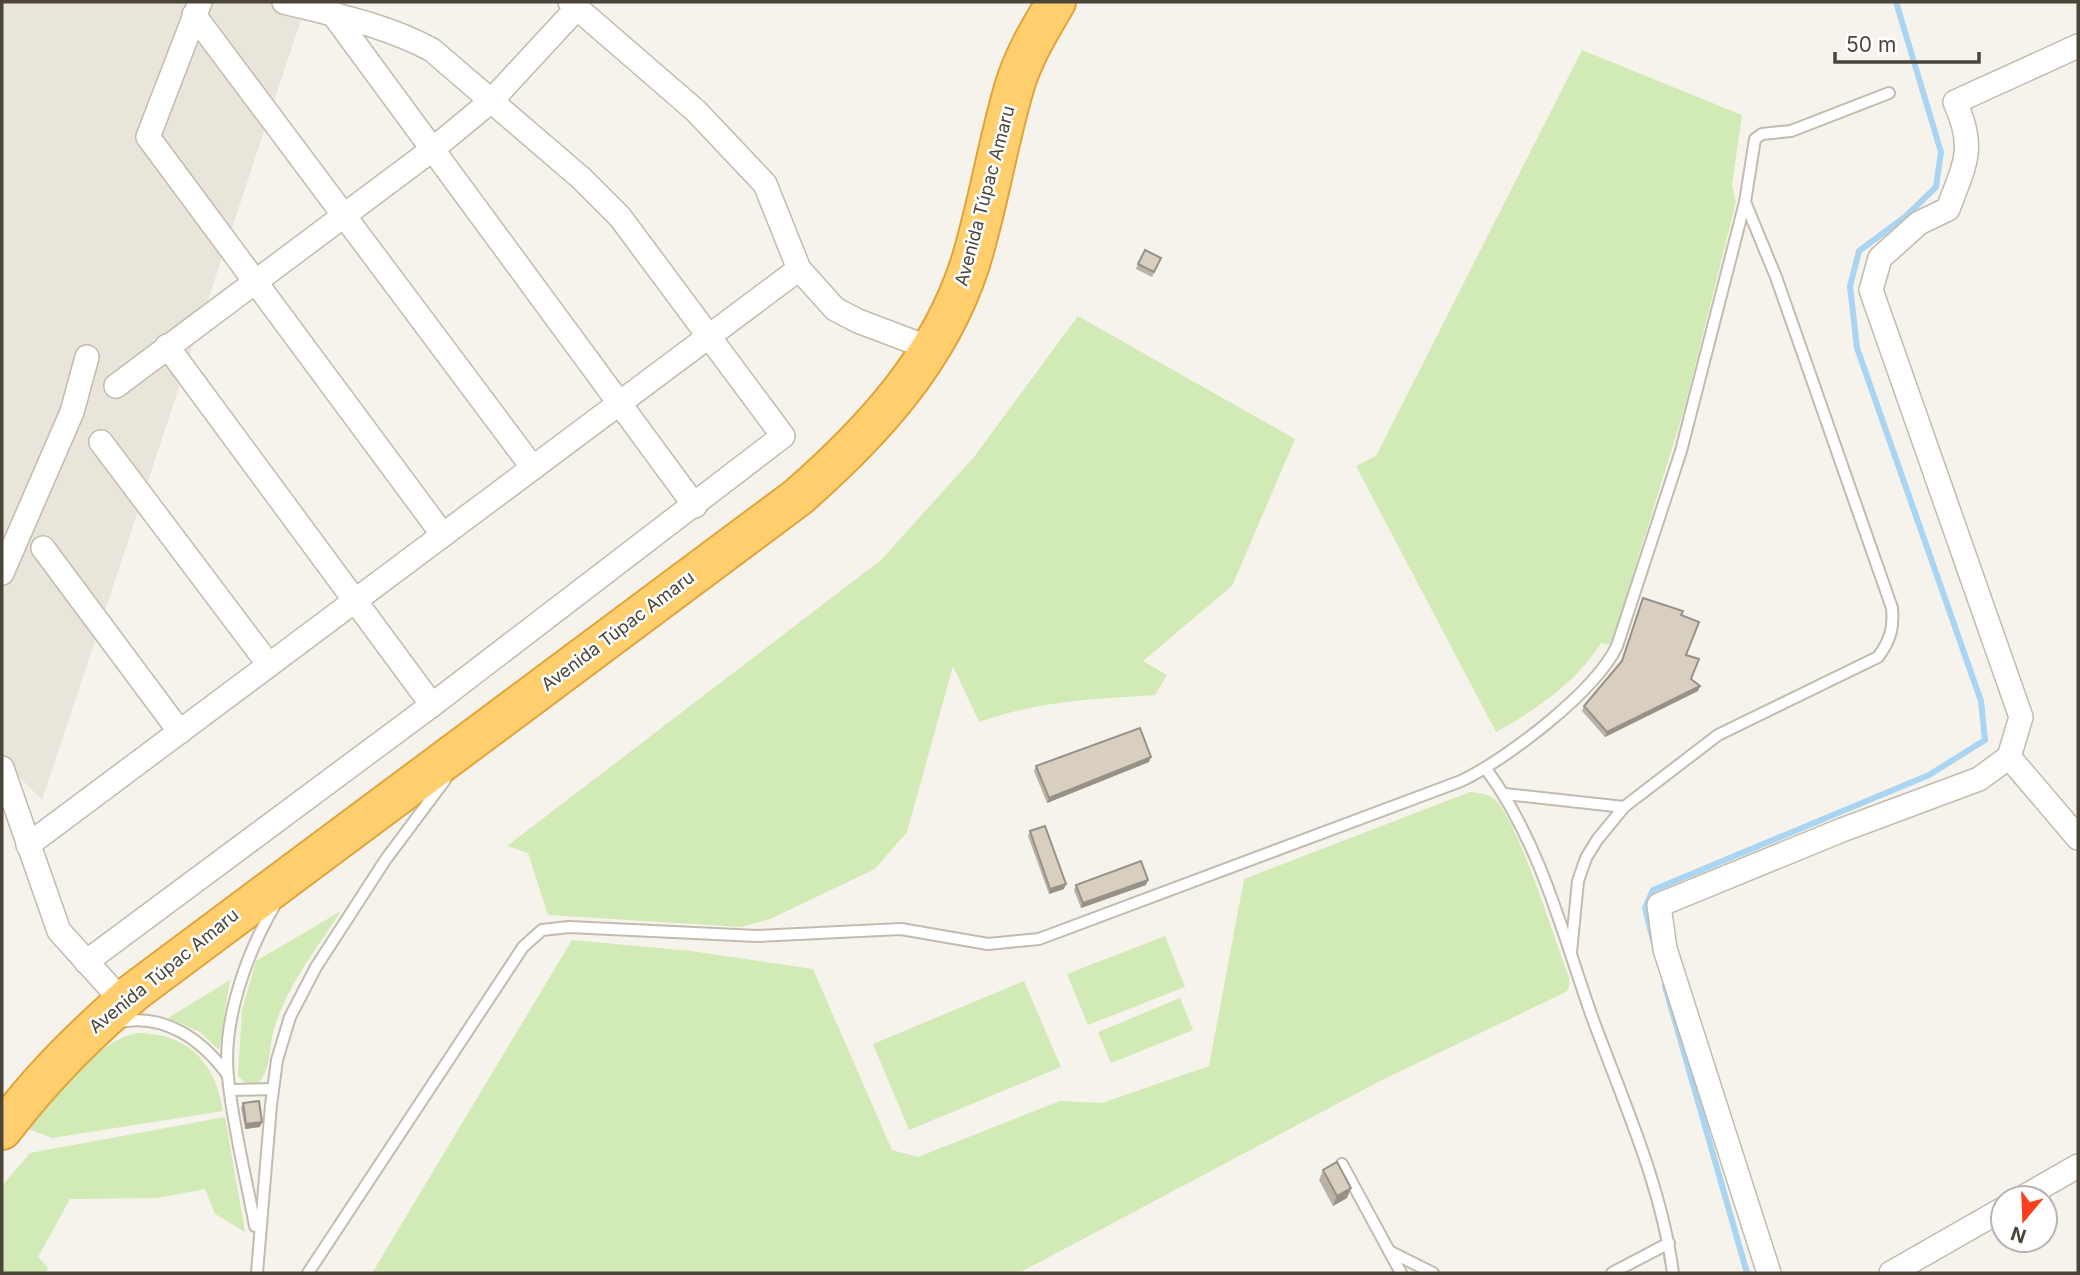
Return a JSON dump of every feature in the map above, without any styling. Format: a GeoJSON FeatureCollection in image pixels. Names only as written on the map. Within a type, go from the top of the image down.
{"type":"FeatureCollection","features":[{"type":"Feature","properties":{"kind":"highway","name":"Avenida Túpac Amaru"},"geometry":{"type":"LineString","coordinates":[[2,1130],[41,1079],[122,1002],[309,859],[798,497],[853,449],[897,399],[932,349],[954,307],[970,265],[1014,86],[1033,42],[1056,2]]}},
{"type":"Feature","properties":{"kind":"street"},"geometry":{"type":"LineString","coordinates":[[86,962],[432,705],[783,436],[620,218],[581,178],[432,50],[406,36],[329,8],[284,2]]}},
{"type":"Feature","properties":{"kind":"street"},"geometry":{"type":"LineString","coordinates":[[116,386],[167,345],[433,149],[491,101],[573,5],[696,111],[765,184],[799,269],[835,309],[858,321],[932,349]]}},
{"type":"Feature","properties":{"kind":"street"},"geometry":{"type":"LineString","coordinates":[[197,8],[344,215],[533,468]]}},
{"type":"Feature","properties":{"kind":"street"},"geometry":{"type":"LineString","coordinates":[[197,8],[148,137],[443,535]]}},
{"type":"Feature","properties":{"kind":"street"},"geometry":{"type":"LineString","coordinates":[[329,8],[695,506]]}},
{"type":"Feature","properties":{"kind":"street"},"geometry":{"type":"LineString","coordinates":[[1769,1273],[1665,949],[1659,905],[1842,830],[1979,779],[2009,757],[2021,718],[1871,290],[1880,258],[1919,223],[1948,209],[1965,162],[1968,130],[1955,102],[2078,46]]}},
{"type":"Feature","properties":{"kind":"street"},"geometry":{"type":"LineString","coordinates":[[28,845],[799,269]]}},
{"type":"Feature","properties":{"kind":"street"},"geometry":{"type":"LineString","coordinates":[[167,345],[432,705]]}},
{"type":"Feature","properties":{"kind":"street"},"geometry":{"type":"LineString","coordinates":[[2,573],[72,412],[87,357]]}},
{"type":"Feature","properties":{"kind":"street"},"geometry":{"type":"LineString","coordinates":[[101,442],[269,665]]}},
{"type":"Feature","properties":{"kind":"street"},"geometry":{"type":"LineString","coordinates":[[43,548],[180,732]]}},
{"type":"Feature","properties":{"kind":"street"},"geometry":{"type":"LineString","coordinates":[[2009,757],[2078,838]]}},
{"type":"Feature","properties":{"kind":"street"},"geometry":{"type":"LineString","coordinates":[[2,768],[59,931],[122,1002]]}},
{"type":"Feature","properties":{"kind":"street"},"geometry":{"type":"LineString","coordinates":[[2046,1184],[2078,1166]]}},
{"type":"Feature","properties":{"kind":"street"},"geometry":{"type":"LineString","coordinates":[[1891,1273],[1989,1217]]}},
{"type":"Feature","properties":{"kind":"lane"},"geometry":{"type":"LineString","coordinates":[[308,1273],[523,947],[541,930],[569,927],[757,936],[901,929],[988,944],[1014,944],[1039,939],[1486,769],[1568,704],[1608,661],[1618,646],[1681,451],[1745,202],[1755,139],[1762,134],[1791,131],[1889,93]]}},
{"type":"Feature","properties":{"kind":"lane"},"geometry":{"type":"LineString","coordinates":[[1571,951],[1578,881],[1586,858],[1597,839],[1625,807],[1718,735],[1878,657],[1888,643],[1894,624],[1892,608],[1776,277],[1745,202]]}},
{"type":"Feature","properties":{"kind":"lane"},"geometry":{"type":"LineString","coordinates":[[257,1273],[273,1089],[282,1037],[300,993],[386,859],[478,734]]}},
{"type":"Feature","properties":{"kind":"lane"},"geometry":{"type":"LineString","coordinates":[[1486,769],[1505,794],[1522,828],[1571,951],[1662,1208],[1673,1273]]}},
{"type":"Feature","properties":{"kind":"lane"},"geometry":{"type":"LineString","coordinates":[[1505,794],[1625,807]]}},
{"type":"Feature","properties":{"kind":"lane"},"geometry":{"type":"LineString","coordinates":[[258,1240],[227,1074],[235,1004],[251,951],[279,898],[309,859]]}},
{"type":"Feature","properties":{"kind":"lane"},"geometry":{"type":"LineString","coordinates":[[93,1027],[126,1020],[166,1026],[201,1043],[227,1074]]}},
{"type":"Feature","properties":{"kind":"lane"},"geometry":{"type":"LineString","coordinates":[[230,1090],[273,1089]]}},
{"type":"Feature","properties":{"kind":"lane"},"geometry":{"type":"LineString","coordinates":[[1342,1164],[1401,1273]]}},
{"type":"Feature","properties":{"kind":"lane"},"geometry":{"type":"LineString","coordinates":[[1612,1273],[1669,1243]]}},
{"type":"Feature","properties":{"kind":"lane"},"geometry":{"type":"LineString","coordinates":[[1389,1251],[1433,1273]]}},
{"type":"Feature","properties":{"kind":"shaded area"},"geometry":{"type":"Polygon","coordinates":[[[2,2],[307,2],[42,800],[2,760],[2,2]]]}},
{"type":"Feature","properties":{"kind":"green space"},"geometry":{"type":"Polygon","coordinates":[[[1582,50],[1742,115],[1732,185],[1736,202],[1684,410],[1611,645],[1601,643],[1568,683],[1496,732],[1356,466],[1376,456],[1582,50]]]}},
{"type":"Feature","properties":{"kind":"green space"},"geometry":{"type":"Polygon","coordinates":[[[1078,316],[1295,439],[1232,586],[1143,661],[1167,675],[1155,695],[1044,705],[979,722],[953,666],[907,832],[875,869],[770,919],[741,927],[548,915],[528,853],[507,846],[881,560],[974,457],[1078,316]]]}},
{"type":"Feature","properties":{"kind":"green space"},"geometry":{"type":"Polygon","coordinates":[[[1470,792],[1495,800],[1514,831],[1569,977],[1566,992],[1382,1080],[1019,1273],[372,1273],[572,940],[691,951],[813,969],[892,1150],[918,1157],[1060,1101],[1102,1103],[1209,1066],[1244,879],[1470,792]]]}},
{"type":"Feature","properties":{"kind":"green space"},"geometry":{"type":"Polygon","coordinates":[[[341,911],[303,968],[287,998],[274,1029],[262,1079],[257,1084],[246,1084],[238,1076],[242,1010],[256,961],[341,911]]]}},
{"type":"Feature","properties":{"kind":"green space"},"geometry":{"type":"Polygon","coordinates":[[[1165,936],[1185,987],[1088,1025],[1067,974],[1165,936]]]}},
{"type":"Feature","properties":{"kind":"green space"},"geometry":{"type":"Polygon","coordinates":[[[230,980],[219,1050],[200,1032],[168,1018],[230,980]]]}},
{"type":"Feature","properties":{"kind":"green space"},"geometry":{"type":"Polygon","coordinates":[[[1024,981],[1061,1067],[909,1130],[873,1044],[1024,981]]]}},
{"type":"Feature","properties":{"kind":"green space"},"geometry":{"type":"Polygon","coordinates":[[[1180,998],[1193,1030],[1111,1063],[1098,1032],[1180,998]]]}},
{"type":"Feature","properties":{"kind":"green space"},"geometry":{"type":"Polygon","coordinates":[[[138,1033],[172,1039],[197,1054],[214,1078],[223,1111],[52,1138],[26,1128],[91,1058],[122,1038],[138,1033]]]}},
{"type":"Feature","properties":{"kind":"green space"},"geometry":{"type":"Polygon","coordinates":[[[225,1117],[245,1232],[215,1214],[205,1189],[157,1198],[70,1199],[38,1257],[48,1268],[46,1273],[2,1273],[2,1186],[30,1153],[225,1117]]]}},
{"type":"Feature","properties":{"kind":"building"},"geometry":{"type":"Polygon","coordinates":[[[1145,250],[1161,258],[1154,272],[1138,264],[1145,250]]]}},
{"type":"Feature","properties":{"kind":"building"},"geometry":{"type":"Polygon","coordinates":[[[1643,598],[1683,611],[1681,615],[1699,622],[1686,655],[1699,659],[1691,679],[1700,686],[1607,732],[1584,706],[1622,661],[1643,598]]]}},
{"type":"Feature","properties":{"kind":"building"},"geometry":{"type":"Polygon","coordinates":[[[1140,728],[1151,757],[1049,798],[1036,766],[1140,728]]]}},
{"type":"Feature","properties":{"kind":"building"},"geometry":{"type":"Polygon","coordinates":[[[1045,826],[1066,884],[1050,889],[1030,831],[1045,826]]]}},
{"type":"Feature","properties":{"kind":"building"},"geometry":{"type":"Polygon","coordinates":[[[1141,861],[1148,880],[1083,903],[1076,885],[1141,861]]]}},
{"type":"Feature","properties":{"kind":"building"},"geometry":{"type":"Polygon","coordinates":[[[259,1101],[262,1122],[246,1124],[243,1103],[259,1101]]]}},
{"type":"Feature","properties":{"kind":"building"},"geometry":{"type":"Polygon","coordinates":[[[1337,1162],[1351,1188],[1337,1196],[1323,1170],[1337,1162]]]}},
{"type":"Feature","properties":{"kind":"waterway"},"geometry":{"type":"LineString","coordinates":[[1655,948],[1645,908],[1653,890],[1929,775],[1985,740],[1981,701],[1857,348],[1850,286],[1859,251],[1905,217],[1936,187],[1941,152],[1896,2]]}},
{"type":"Feature","properties":{"kind":"waterway"},"geometry":{"type":"LineString","coordinates":[[1665,986],[1747,1273]]}}]}
